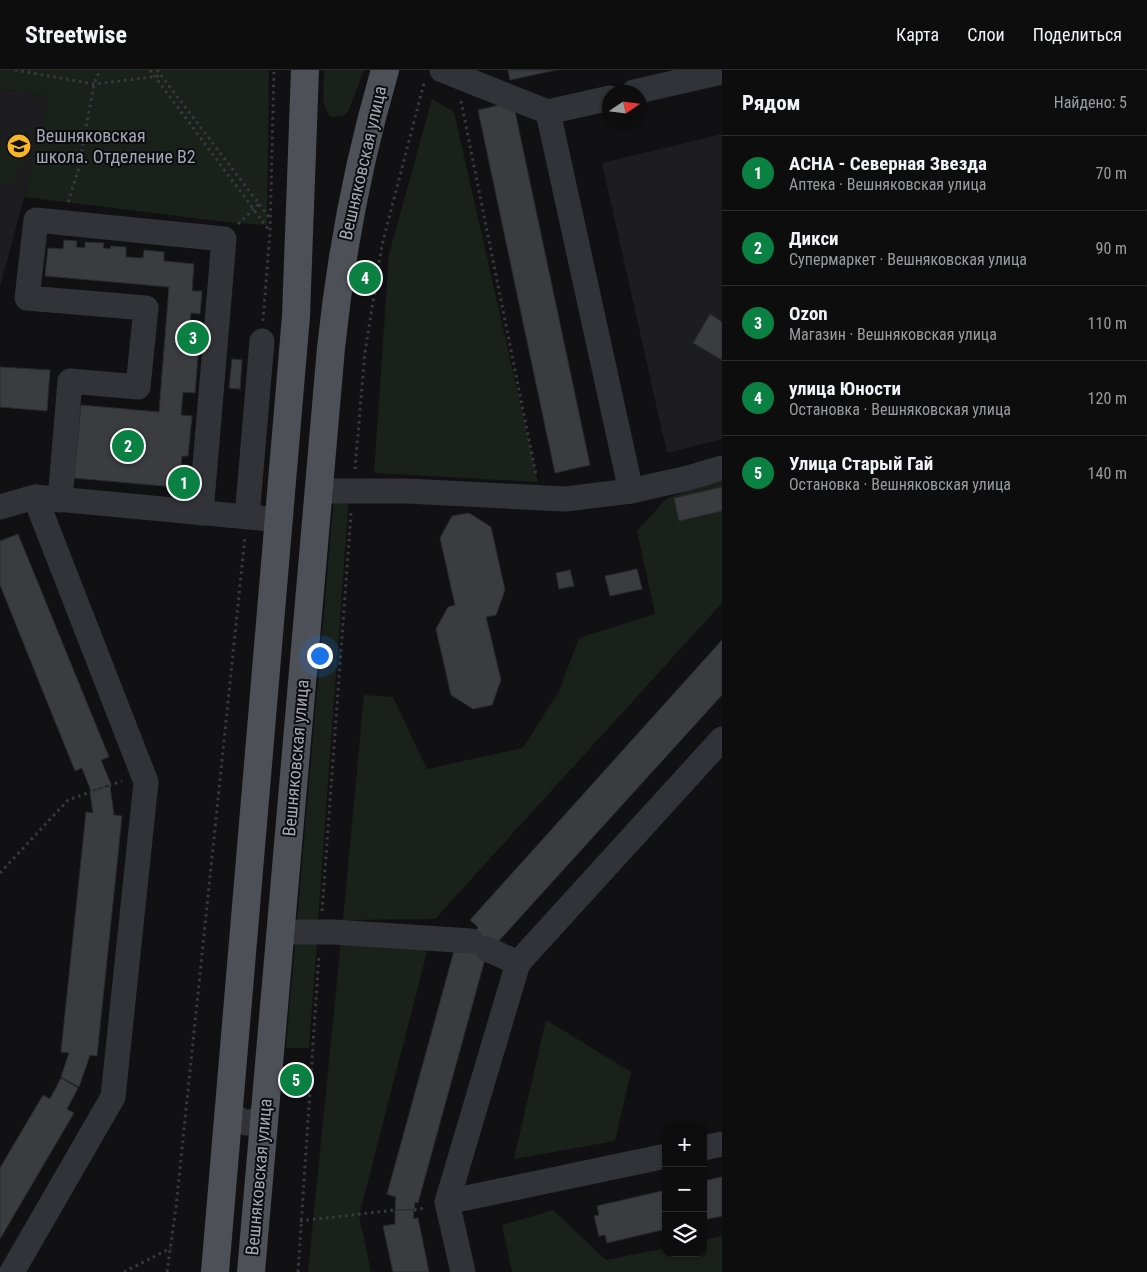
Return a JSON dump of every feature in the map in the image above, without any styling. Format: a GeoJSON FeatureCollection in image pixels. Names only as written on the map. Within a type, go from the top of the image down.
{"type":"FeatureCollection","features":[{"type":"Feature","properties":{"kind":"main road","name":"Вешняковская улица"},"geometry":{"type":"LineString","coordinates":[[215,1272],[296,316],[305,70]]}},
{"type":"Feature","properties":{"kind":"main road","name":"Вешняковская улица"},"geometry":{"type":"LineString","coordinates":[[251,1272],[330,348],[343,246],[368,128],[386,70]]}},
{"type":"Feature","properties":{"kind":"street"},"geometry":{"type":"LineString","coordinates":[[647,89],[722,72]]}},
{"type":"Feature","properties":{"kind":"street"},"geometry":{"type":"LineString","coordinates":[[441,75],[548,112],[602,100]]}},
{"type":"Feature","properties":{"kind":"street"},"geometry":{"type":"LineString","coordinates":[[548,112],[631,491]]}},
{"type":"Feature","properties":{"kind":"street"},"geometry":{"type":"LineString","coordinates":[[60,500],[70,381],[138,387],[146,308],[26,298],[36,220],[224,239],[202,513]]}},
{"type":"Feature","properties":{"kind":"street"},"geometry":{"type":"LineString","coordinates":[[247,517],[262,341]]}},
{"type":"Feature","properties":{"kind":"street"},"geometry":{"type":"LineString","coordinates":[[319,491],[353,490],[565,499],[631,491],[722,468]]}},
{"type":"Feature","properties":{"kind":"street"},"geometry":{"type":"LineString","coordinates":[[0,507],[35,497],[280,520]]}},
{"type":"Feature","properties":{"kind":"street"},"geometry":{"type":"LineString","coordinates":[[12,1272],[113,1097],[146,782],[35,497]]}},
{"type":"Feature","properties":{"kind":"street"},"geometry":{"type":"LineString","coordinates":[[463,1272],[448,1202],[518,963],[722,739]]}},
{"type":"Feature","properties":{"kind":"street"},"geometry":{"type":"LineString","coordinates":[[281,932],[321,932],[479,945],[518,963]]}},
{"type":"Feature","properties":{"kind":"street"},"geometry":{"type":"LineString","coordinates":[[229,1103],[233,1116],[246,1123],[259,1119],[265,1106]]}},
{"type":"Feature","properties":{"kind":"street"},"geometry":{"type":"LineString","coordinates":[[707,1147],[722,1144]]}},
{"type":"Feature","properties":{"kind":"street"},"geometry":{"type":"LineString","coordinates":[[448,1202],[662,1157]]}},
{"type":"Feature","properties":{"kind":"path"},"geometry":{"type":"LineString","coordinates":[[15,70],[94,84],[161,76]]}},
{"type":"Feature","properties":{"kind":"path"},"geometry":{"type":"LineString","coordinates":[[61,222],[78,171],[94,84],[100,70]]}},
{"type":"Feature","properties":{"kind":"path"},"geometry":{"type":"LineString","coordinates":[[150,70],[270,232]]}},
{"type":"Feature","properties":{"kind":"path"},"geometry":{"type":"LineString","coordinates":[[157,70],[270,218]]}},
{"type":"Feature","properties":{"kind":"path"},"geometry":{"type":"LineString","coordinates":[[262,341],[270,232],[274,70]]}},
{"type":"Feature","properties":{"kind":"path"},"geometry":{"type":"LineString","coordinates":[[298,1272],[300,1221],[353,490],[365,352],[382,245],[441,75]]}},
{"type":"Feature","properties":{"kind":"path"},"geometry":{"type":"LineString","coordinates":[[441,75],[541,497]]}},
{"type":"Feature","properties":{"kind":"path"},"geometry":{"type":"LineString","coordinates":[[224,239],[259,204]]}},
{"type":"Feature","properties":{"kind":"path"},"geometry":{"type":"LineString","coordinates":[[167,1272],[247,517]]}},
{"type":"Feature","properties":{"kind":"path"},"geometry":{"type":"LineString","coordinates":[[0,873],[68,800],[143,774]]}},
{"type":"Feature","properties":{"kind":"path"},"geometry":{"type":"LineString","coordinates":[[300,1221],[395,1210]]}},
{"type":"Feature","properties":{"kind":"path"},"geometry":{"type":"LineString","coordinates":[[124,1272],[171,1247]]}},
{"type":"Feature","properties":{"kind":"shaded area"},"geometry":{"type":"Polygon","coordinates":[[[0,70],[269,70],[267,225],[225,222],[24,197],[50,96],[0,89],[0,70]]]}},
{"type":"Feature","properties":{"kind":"shaded area"},"geometry":{"type":"Polygon","coordinates":[[[324,70],[364,70],[349,110],[343,116],[330,117],[323,102],[324,70]]]}},
{"type":"Feature","properties":{"kind":"shaded area","name":"Вешняковская школа. Отделение В2"},"geometry":{"type":"Polygon","coordinates":[[[0,89],[51,96],[0,287],[0,89]]]}},
{"type":"Feature","properties":{"kind":"shaded area"},"geometry":{"type":"Polygon","coordinates":[[[432,99],[454,112],[538,482],[374,473],[389,254],[432,99]]]}},
{"type":"Feature","properties":{"kind":"shaded area"},"geometry":{"type":"Polygon","coordinates":[[[722,134],[722,439],[667,453],[602,163],[722,134]]]}},
{"type":"Feature","properties":{"kind":"shaded area"},"geometry":{"type":"Polygon","coordinates":[[[0,139],[27,159],[7,186],[0,181],[0,139]]]}},
{"type":"Feature","properties":{"kind":"shaded area"},"geometry":{"type":"Polygon","coordinates":[[[722,479],[722,603],[435,919],[343,920],[364,695],[393,697],[427,769],[523,748],[559,691],[579,638],[655,614],[637,531],[667,498],[722,479]]]}},
{"type":"Feature","properties":{"kind":"shaded area"},"geometry":{"type":"Polygon","coordinates":[[[334,496],[349,496],[318,921],[297,921],[334,496]]]}},
{"type":"Feature","properties":{"kind":"shaded area"},"geometry":{"type":"Polygon","coordinates":[[[430,940],[359,1216],[371,1272],[308,1272],[341,941],[430,940]]]}},
{"type":"Feature","properties":{"kind":"shaded area"},"geometry":{"type":"Polygon","coordinates":[[[295,943],[317,943],[309,1048],[286,1048],[295,943]]]}},
{"type":"Feature","properties":{"kind":"shaded area"},"geometry":{"type":"Polygon","coordinates":[[[546,1020],[631,1072],[615,1141],[514,1159],[546,1020]]]}},
{"type":"Feature","properties":{"kind":"shaded area"},"geometry":{"type":"Polygon","coordinates":[[[553,1210],[606,1260],[662,1249],[662,1257],[707,1257],[707,1239],[722,1236],[722,1272],[512,1272],[502,1225],[553,1210]]]}},
{"type":"Feature","properties":{"kind":"building"},"geometry":{"type":"Polygon","coordinates":[[[508,70],[556,70],[510,80],[508,70]]]}},
{"type":"Feature","properties":{"kind":"building"},"geometry":{"type":"Polygon","coordinates":[[[513,102],[590,465],[555,473],[478,110],[513,102]]]}},
{"type":"Feature","properties":{"kind":"building"},"geometry":{"type":"Polygon","coordinates":[[[64,240],[77,241],[76,247],[85,248],[85,242],[104,243],[103,248],[110,249],[111,246],[126,247],[126,257],[143,258],[144,250],[164,252],[164,261],[194,264],[192,291],[202,291],[200,314],[191,313],[189,330],[200,331],[195,393],[183,392],[181,415],[192,416],[188,456],[182,456],[181,464],[188,465],[186,488],[74,478],[81,405],[159,412],[169,287],[45,276],[48,248],[63,249],[64,240]]]}},
{"type":"Feature","properties":{"kind":"building"},"geometry":{"type":"Polygon","coordinates":[[[710,314],[722,322],[722,360],[693,343],[710,314]]]}},
{"type":"Feature","properties":{"kind":"building"},"geometry":{"type":"Polygon","coordinates":[[[232,359],[242,360],[240,389],[229,388],[232,359]]]}},
{"type":"Feature","properties":{"kind":"building"},"geometry":{"type":"Polygon","coordinates":[[[0,367],[50,370],[47,411],[0,407],[0,367]]]}},
{"type":"Feature","properties":{"kind":"building"},"geometry":{"type":"Polygon","coordinates":[[[722,487],[722,511],[679,521],[674,498],[722,487]]]}},
{"type":"Feature","properties":{"kind":"building"},"geometry":{"type":"Polygon","coordinates":[[[469,513],[491,527],[505,590],[496,615],[486,617],[501,680],[492,705],[473,709],[451,695],[436,629],[448,607],[455,605],[440,538],[452,516],[469,513]]]}},
{"type":"Feature","properties":{"kind":"building"},"geometry":{"type":"Polygon","coordinates":[[[18,534],[109,757],[101,760],[111,784],[91,791],[82,768],[75,771],[0,585],[0,541],[18,534]]]}},
{"type":"Feature","properties":{"kind":"building"},"geometry":{"type":"Polygon","coordinates":[[[637,569],[642,589],[610,596],[605,576],[637,569]]]}},
{"type":"Feature","properties":{"kind":"building"},"geometry":{"type":"Polygon","coordinates":[[[570,570],[574,586],[559,589],[556,573],[570,570]]]}},
{"type":"Feature","properties":{"kind":"building"},"geometry":{"type":"Polygon","coordinates":[[[722,640],[722,695],[496,944],[471,941],[478,927],[470,920],[722,640]]]}},
{"type":"Feature","properties":{"kind":"building"},"geometry":{"type":"Polygon","coordinates":[[[110,786],[114,815],[122,816],[97,1056],[90,1055],[79,1087],[61,1077],[69,1053],[61,1052],[86,812],[93,813],[90,792],[110,786]]]}},
{"type":"Feature","properties":{"kind":"building"},"geometry":{"type":"Polygon","coordinates":[[[471,941],[485,959],[418,1203],[415,1202],[414,1210],[395,1210],[396,1197],[387,1194],[454,951],[465,953],[471,941]]]}},
{"type":"Feature","properties":{"kind":"building"},"geometry":{"type":"Polygon","coordinates":[[[61,1078],[78,1088],[67,1109],[74,1113],[0,1239],[0,1168],[43,1095],[50,1099],[61,1078]]]}},
{"type":"Feature","properties":{"kind":"building"},"geometry":{"type":"Polygon","coordinates":[[[722,1177],[722,1216],[707,1219],[707,1212],[707,1180],[722,1177]]]}},
{"type":"Feature","properties":{"kind":"building"},"geometry":{"type":"Polygon","coordinates":[[[662,1191],[662,1230],[607,1243],[605,1235],[599,1236],[594,1216],[599,1215],[597,1206],[662,1191]]]}},
{"type":"Feature","properties":{"kind":"building"},"geometry":{"type":"Polygon","coordinates":[[[395,1210],[414,1210],[413,1219],[418,1218],[429,1272],[393,1272],[383,1226],[395,1224],[395,1210]]]}},
{"type":"Feature","properties":{"kind":"place","name":"Вешняковская школа. Отделение В2"},"geometry":{"type":"Point","coordinates":[19,146]}},
{"type":"Feature","properties":{"kind":"place","name":"улица Юности"},"geometry":{"type":"Point","coordinates":[365,278]}},
{"type":"Feature","properties":{"kind":"place","name":"Ozon"},"geometry":{"type":"Point","coordinates":[193,338]}},
{"type":"Feature","properties":{"kind":"place","name":"Дикси"},"geometry":{"type":"Point","coordinates":[128,446]}},
{"type":"Feature","properties":{"kind":"place","name":"АСНА - Северная Звезда"},"geometry":{"type":"Point","coordinates":[184,483]}},
{"type":"Feature","properties":{"kind":"place","name":"Улица Старый Гай"},"geometry":{"type":"Point","coordinates":[296,1080]}}]}
